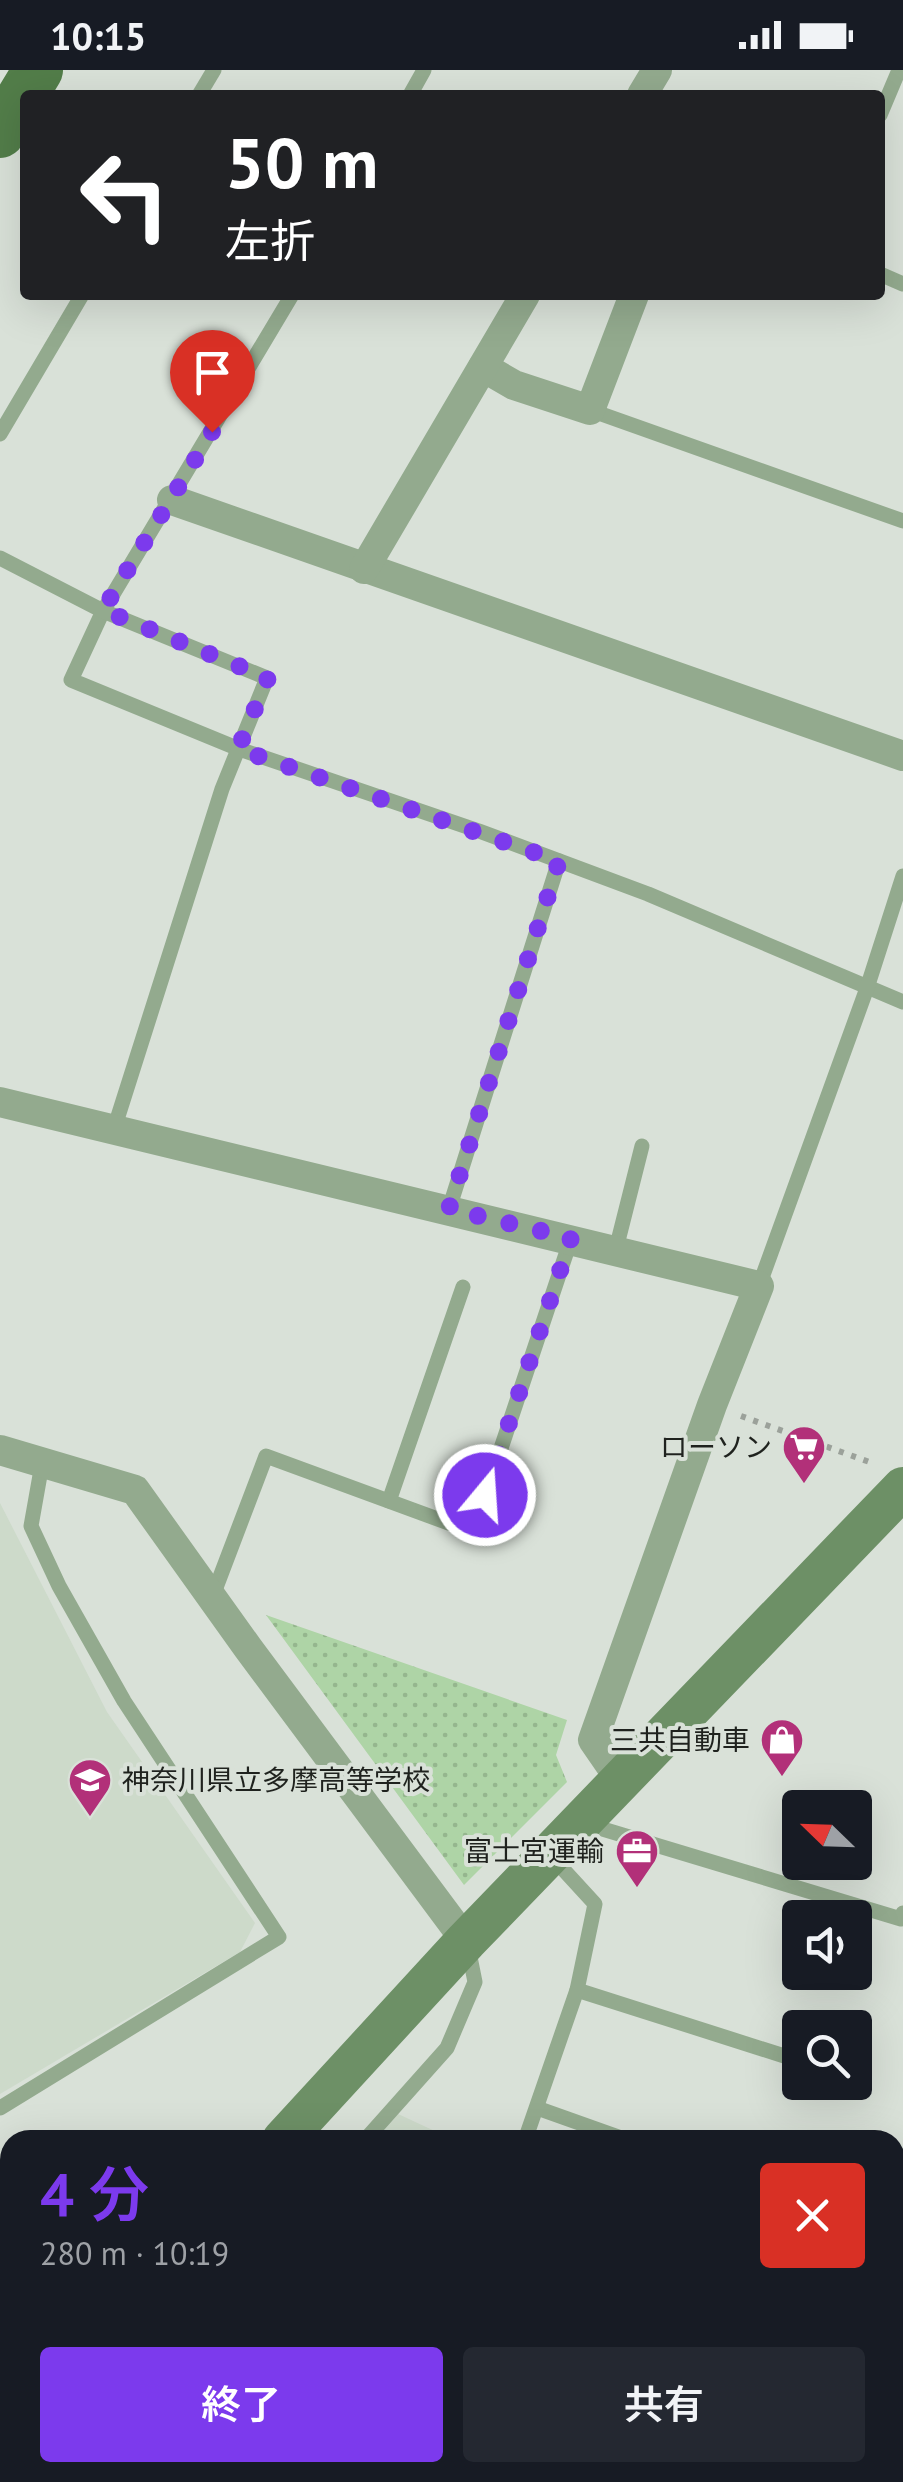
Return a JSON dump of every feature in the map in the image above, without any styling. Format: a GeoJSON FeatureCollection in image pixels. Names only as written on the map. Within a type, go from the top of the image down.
{"type":"FeatureCollection","features":[{"type":"Feature","properties":{"kind":"main road"},"geometry":{"type":"LineString","coordinates":[[0,133],[20,100]]}},
{"type":"Feature","properties":{"kind":"street"},"geometry":{"type":"LineString","coordinates":[[364,569],[522,300]]}},
{"type":"Feature","properties":{"kind":"street"},"geometry":{"type":"LineString","coordinates":[[483,367],[514,384],[590,410],[632,300]]}},
{"type":"Feature","properties":{"kind":"street"},"geometry":{"type":"LineString","coordinates":[[172,500],[903,756]]}},
{"type":"Feature","properties":{"kind":"street"},"geometry":{"type":"LineString","coordinates":[[0,1102],[758,1286],[593,1740],[622,1782]]}},
{"type":"Feature","properties":{"kind":"street"},"geometry":{"type":"LineString","coordinates":[[0,1450],[135,1490],[466,1940]]}},
{"type":"Feature","properties":{"kind":"street"},"geometry":{"type":"LineString","coordinates":[[291,2130],[466,1940],[622,1782],[894,1478]]}},
{"type":"Feature","properties":{"kind":"lane"},"geometry":{"type":"LineString","coordinates":[[885,103],[899,70]]}},
{"type":"Feature","properties":{"kind":"lane"},"geometry":{"type":"LineString","coordinates":[[0,434],[79,300]]}},
{"type":"Feature","properties":{"kind":"lane"},"geometry":{"type":"LineString","coordinates":[[289,300],[103,610],[72,680],[238,749],[648,894],[903,1002]]}},
{"type":"Feature","properties":{"kind":"lane"},"geometry":{"type":"LineString","coordinates":[[590,410],[903,521]]}},
{"type":"Feature","properties":{"kind":"lane"},"geometry":{"type":"LineString","coordinates":[[0,558],[103,610],[268,678],[222,789],[114,1129]]}},
{"type":"Feature","properties":{"kind":"lane"},"geometry":{"type":"LineString","coordinates":[[449,1209],[559,861]]}},
{"type":"Feature","properties":{"kind":"lane"},"geometry":{"type":"LineString","coordinates":[[758,1286],[867,988],[903,876]]}},
{"type":"Feature","properties":{"kind":"lane"},"geometry":{"type":"LineString","coordinates":[[616,1249],[642,1146]]}},
{"type":"Feature","properties":{"kind":"lane"},"geometry":{"type":"LineString","coordinates":[[212,1598],[266,1456],[473,1532],[571,1238]]}},
{"type":"Feature","properties":{"kind":"lane"},"geometry":{"type":"LineString","coordinates":[[389,1501],[463,1287]]}},
{"type":"Feature","properties":{"kind":"lane"},"geometry":{"type":"LineString","coordinates":[[0,2108],[278,1937],[124,1702],[60,1586],[31,1526],[42,1464]]}},
{"type":"Feature","properties":{"kind":"lane"},"geometry":{"type":"LineString","coordinates":[[583,1823],[901,1919],[903,1913]]}},
{"type":"Feature","properties":{"kind":"lane"},"geometry":{"type":"LineString","coordinates":[[529,2130],[576,1990],[595,1904],[551,1856]]}},
{"type":"Feature","properties":{"kind":"lane"},"geometry":{"type":"LineString","coordinates":[[374,2130],[447,2048],[475,1982],[466,1940]]}},
{"type":"Feature","properties":{"kind":"lane"},"geometry":{"type":"LineString","coordinates":[[576,1990],[782,2054]]}},
{"type":"Feature","properties":{"kind":"lane"},"geometry":{"type":"LineString","coordinates":[[537,2108],[600,2130]]}},
{"type":"Feature","properties":{"kind":"path"},"geometry":{"type":"LineString","coordinates":[[712,1405],[894,1478]]}},
{"type":"Feature","properties":{"kind":"shaded area","name":"神奈川県立多摩高等学校"},"geometry":{"type":"Polygon","coordinates":[[[0,1503],[107,1712],[255,1923],[240,1952],[0,2094],[0,1503]]]}},
{"type":"Feature","properties":{"kind":"shaded area"},"geometry":{"type":"Polygon","coordinates":[[[396,2113],[433,2130],[380,2130],[396,2113]]]}},
{"type":"Feature","properties":{"kind":"green space"},"geometry":{"type":"Polygon","coordinates":[[[266,1615],[567,1720],[556,1755],[567,1782],[464,1885],[266,1615]]]}},
{"type":"Feature","properties":{"kind":"place","name":"ローソン"},"geometry":{"type":"Point","coordinates":[804,1485]}},
{"type":"Feature","properties":{"kind":"place","name":"三共自動車"},"geometry":{"type":"Point","coordinates":[782,1778]}},
{"type":"Feature","properties":{"kind":"place","name":"神奈川県立多摩高等学校"},"geometry":{"type":"Point","coordinates":[90,1818]}},
{"type":"Feature","properties":{"kind":"place","name":"富士宮運輸"},"geometry":{"type":"Point","coordinates":[637,1889]}},
{"type":"Feature","properties":{"kind":"route"},"geometry":{"type":"LineString","coordinates":[[212,432],[103,610],[268,678],[238,749],[559,861],[449,1209],[571,1238],[485,1495]]}}]}
